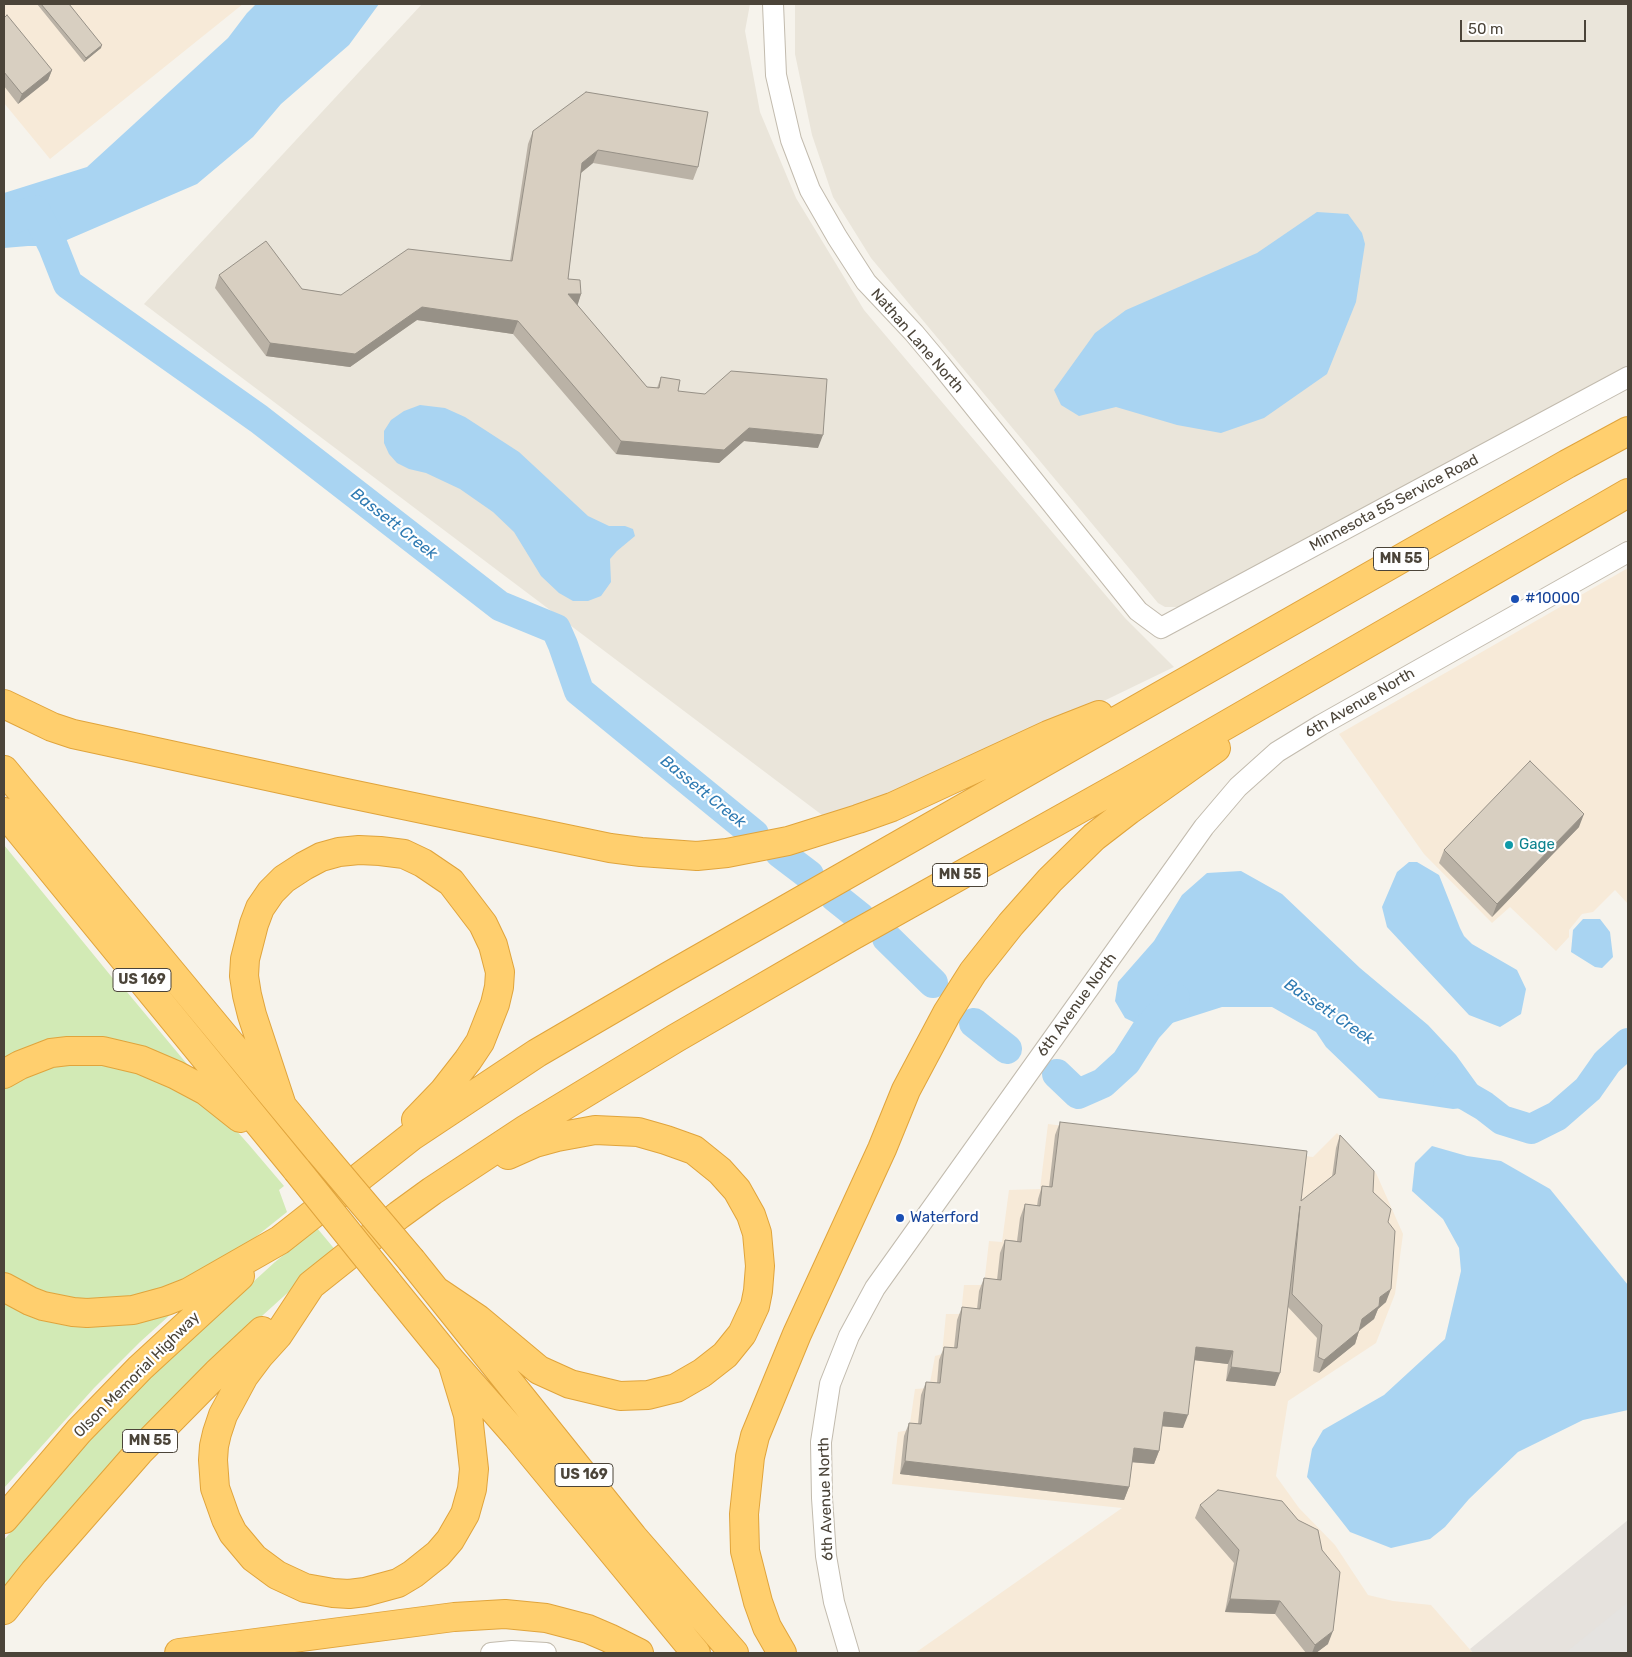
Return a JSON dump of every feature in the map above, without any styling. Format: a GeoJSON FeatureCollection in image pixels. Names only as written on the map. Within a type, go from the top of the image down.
{"type":"FeatureCollection","features":[{"type":"Feature","properties":{"kind":"highway","name":"MN 55"},"geometry":{"type":"LineString","coordinates":[[280,1240],[412,1136],[536,1053],[1628,431]]}},
{"type":"Feature","properties":{"kind":"highway","name":"MN 55"},"geometry":{"type":"LineString","coordinates":[[4,1610],[34,1572],[139,1452],[217,1373],[311,1285],[432,1191],[526,1129],[676,1038],[1628,493]]}},
{"type":"Feature","properties":{"kind":"highway"},"geometry":{"type":"LineString","coordinates":[[782,1653],[767,1627],[758,1602],[745,1551],[744,1514],[750,1457],[755,1436],[797,1334],[882,1149],[906,1090],[947,1013],[973,972],[1011,924],[1076,854],[1129,810],[1330,664]]}},
{"type":"Feature","properties":{"kind":"highway"},"geometry":{"type":"LineString","coordinates":[[4,704],[52,727],[73,734],[610,848],[697,856],[727,853],[788,841],[850,822],[892,807],[1048,735],[1174,689]]}},
{"type":"Feature","properties":{"kind":"highway","name":"US 169"},"geometry":{"type":"LineString","coordinates":[[4,770],[438,1292],[633,1537],[734,1653]]}},
{"type":"Feature","properties":{"kind":"highway","name":"US 169"},"geometry":{"type":"LineString","coordinates":[[4,812],[452,1362],[523,1444],[696,1653]]}},
{"type":"Feature","properties":{"kind":"highway"},"geometry":{"type":"LineString","coordinates":[[282,1106],[252,1015],[244,976],[245,959],[260,908],[271,892],[284,880],[321,856],[359,850],[404,854],[423,863],[451,882],[483,924],[493,944],[500,972],[499,987],[495,1004],[480,1042],[468,1060],[443,1092],[365,1172]]}},
{"type":"Feature","properties":{"kind":"highway"},"geometry":{"type":"LineString","coordinates":[[4,1074],[34,1059],[68,1050],[103,1051],[141,1060],[176,1075],[206,1091],[234,1112],[257,1134],[280,1150]]}},
{"type":"Feature","properties":{"kind":"highway"},"geometry":{"type":"LineString","coordinates":[[432,1191],[515,1151],[542,1141],[595,1130],[638,1132],[694,1150],[730,1181],[752,1215],[759,1249],[759,1279],[755,1306],[742,1334],[735,1344],[708,1369],[692,1380],[676,1388],[648,1396],[620,1396],[604,1393],[570,1384],[547,1374],[525,1359],[478,1319],[438,1292]]}},
{"type":"Feature","properties":{"kind":"highway"},"geometry":{"type":"LineString","coordinates":[[4,1287],[37,1304],[73,1312],[102,1313],[133,1310],[166,1301],[189,1292],[280,1240]]}},
{"type":"Feature","properties":{"kind":"highway","name":"Olson Memorial Highway"},"geometry":{"type":"LineString","coordinates":[[4,1519],[79,1431],[140,1368],[280,1240]]}},
{"type":"Feature","properties":{"kind":"highway"},"geometry":{"type":"LineString","coordinates":[[311,1285],[278,1335],[244,1376],[223,1415],[214,1446],[215,1488],[226,1519],[233,1533],[248,1552],[277,1575],[305,1588],[319,1591],[341,1594],[365,1592],[383,1588],[412,1574],[438,1554],[450,1540],[458,1528],[469,1502],[474,1468],[468,1415],[452,1362]]}},
{"type":"Feature","properties":{"kind":"highway"},"geometry":{"type":"LineString","coordinates":[[179,1653],[454,1617],[497,1614],[524,1615],[567,1623],[588,1629],[639,1653]]}},
{"type":"Feature","properties":{"kind":"street","name":"Nathan Lane North"},"geometry":{"type":"LineString","coordinates":[[773,4],[776,75],[791,140],[810,190],[836,237],[866,282],[940,364],[1138,611],[1160,628]]}},
{"type":"Feature","properties":{"kind":"street","name":"Minnesota 55 Service Road"},"geometry":{"type":"LineString","coordinates":[[1160,628],[1628,377]]}},
{"type":"Feature","properties":{"kind":"street","name":"6th Avenue North"},"geometry":{"type":"LineString","coordinates":[[849,1653],[834,1602],[826,1556],[821,1442],[830,1384],[849,1336],[879,1282],[1204,827],[1238,787],[1277,752],[1321,725],[1628,552]]}},
{"type":"Feature","properties":{"kind":"street"},"geometry":{"type":"LineString","coordinates":[[491,1653],[512,1650],[546,1653]]}},
{"type":"Feature","properties":{"kind":"shaded area"},"geometry":{"type":"Polygon","coordinates":[[[4,4],[243,4],[50,159],[4,103],[4,4]]]}},
{"type":"Feature","properties":{"kind":"shaded area"},"geometry":{"type":"Polygon","coordinates":[[[422,4],[750,4],[745,31],[760,112],[796,198],[864,310],[1125,618],[1174,667],[990,756],[830,821],[144,304],[422,4]]]}},
{"type":"Feature","properties":{"kind":"shaded area"},"geometry":{"type":"Polygon","coordinates":[[[795,4],[1628,4],[1628,370],[1178,607],[1165,607],[1158,603],[871,258],[833,197],[812,135],[795,54],[795,4]]]}},
{"type":"Feature","properties":{"kind":"shaded area"},"geometry":{"type":"Polygon","coordinates":[[[1628,568],[1628,904],[1615,890],[1593,912],[1582,914],[1569,930],[1569,937],[1556,951],[1510,907],[1492,923],[1424,854],[1339,734],[1628,568]]]}},
{"type":"Feature","properties":{"kind":"shaded area"},"geometry":{"type":"Polygon","coordinates":[[[1048,1124],[1313,1157],[1337,1133],[1376,1173],[1403,1234],[1395,1294],[1376,1343],[1288,1401],[1276,1476],[1299,1508],[1335,1545],[1368,1595],[1393,1601],[1431,1605],[1473,1653],[915,1653],[1122,1508],[892,1484],[898,1432],[909,1430],[915,1389],[929,1388],[935,1356],[942,1354],[946,1314],[961,1314],[964,1285],[984,1285],[989,1241],[1002,1242],[1009,1190],[1040,1189],[1048,1124]]]}},
{"type":"Feature","properties":{"kind":"shaded area"},"geometry":{"type":"Polygon","coordinates":[[[1628,1520],[1628,1653],[1473,1653],[1470,1649],[1628,1520]]]}},
{"type":"Feature","properties":{"kind":"shaded area"},"geometry":{"type":"Polygon","coordinates":[[[1628,1602],[1628,1653],[1565,1653],[1628,1602]]]}},
{"type":"Feature","properties":{"kind":"green space"},"geometry":{"type":"Polygon","coordinates":[[[4,845],[124,992],[127,992],[197,1076],[173,1066],[4,1063],[4,845]]]}},
{"type":"Feature","properties":{"kind":"green space"},"geometry":{"type":"Polygon","coordinates":[[[73,1059],[165,1077],[235,1129],[284,1186],[279,1190],[287,1212],[243,1247],[175,1289],[78,1305],[4,1278],[4,1084],[73,1059]]]}},
{"type":"Feature","properties":{"kind":"green space"},"geometry":{"type":"Polygon","coordinates":[[[317,1228],[337,1252],[252,1325],[4,1589],[4,1540],[40,1497],[96,1433],[163,1364],[275,1262],[317,1228]]]}},
{"type":"Feature","properties":{"kind":"green space"},"geometry":{"type":"Polygon","coordinates":[[[4,1299],[171,1314],[94,1388],[4,1488],[4,1299]]]}},
{"type":"Feature","properties":{"kind":"water"},"geometry":{"type":"Polygon","coordinates":[[[256,4],[379,4],[349,45],[281,104],[253,137],[197,184],[53,246],[4,248],[4,193],[87,167],[228,38],[256,4]]]}},
{"type":"Feature","properties":{"kind":"water"},"geometry":{"type":"Polygon","coordinates":[[[1317,212],[1348,214],[1362,233],[1365,244],[1356,302],[1327,374],[1264,418],[1221,433],[1177,425],[1116,407],[1079,416],[1061,405],[1054,390],[1095,333],[1126,310],[1257,253],[1317,212]]]}},
{"type":"Feature","properties":{"kind":"water"},"geometry":{"type":"Polygon","coordinates":[[[420,405],[445,408],[465,417],[519,452],[588,516],[609,526],[625,526],[633,529],[635,536],[610,559],[611,582],[601,596],[588,601],[573,601],[559,593],[541,576],[514,532],[493,512],[460,489],[426,473],[409,469],[397,463],[389,454],[384,443],[384,431],[391,420],[404,411],[420,405]]]}},
{"type":"Feature","properties":{"kind":"water"},"geometry":{"type":"Polygon","coordinates":[[[1409,862],[1417,862],[1439,875],[1460,928],[1464,936],[1472,944],[1517,970],[1526,989],[1521,1014],[1500,1027],[1469,1015],[1387,927],[1382,907],[1397,872],[1409,862]]]}},
{"type":"Feature","properties":{"kind":"water"},"geometry":{"type":"Polygon","coordinates":[[[1241,871],[1282,894],[1360,968],[1428,1025],[1456,1055],[1492,1105],[1453,1109],[1379,1098],[1326,1047],[1316,1032],[1272,1007],[1222,1007],[1150,1030],[1125,1018],[1115,1001],[1118,982],[1154,941],[1182,895],[1207,873],[1241,871]]]}},
{"type":"Feature","properties":{"kind":"water"},"geometry":{"type":"Polygon","coordinates":[[[1583,919],[1600,919],[1610,932],[1613,957],[1602,968],[1595,967],[1571,952],[1573,930],[1583,919]]]}},
{"type":"Feature","properties":{"kind":"water"},"geometry":{"type":"Polygon","coordinates":[[[1432,1146],[1467,1156],[1501,1161],[1550,1189],[1628,1285],[1628,1410],[1583,1420],[1518,1452],[1469,1499],[1445,1527],[1430,1539],[1391,1548],[1350,1532],[1307,1477],[1312,1449],[1323,1430],[1384,1395],[1445,1339],[1461,1271],[1459,1248],[1443,1219],[1412,1191],[1415,1163],[1432,1146]]]}},
{"type":"Feature","properties":{"kind":"building"},"geometry":{"type":"Polygon","coordinates":[[[41,4],[69,4],[102,45],[86,58],[41,4]]]}},
{"type":"Feature","properties":{"kind":"building"},"geometry":{"type":"Polygon","coordinates":[[[7,15],[52,70],[22,94],[4,72],[4,18],[7,15]]]}},
{"type":"Feature","properties":{"kind":"building"},"geometry":{"type":"Polygon","coordinates":[[[586,92],[708,112],[698,167],[598,150],[582,163],[568,279],[580,280],[581,294],[568,294],[647,387],[659,388],[661,377],[680,380],[678,391],[705,394],[731,371],[827,379],[823,435],[749,428],[724,450],[621,441],[518,321],[422,307],[355,354],[270,343],[219,275],[266,241],[302,289],[341,295],[408,249],[512,261],[533,131],[586,92]]]}},
{"type":"Feature","properties":{"kind":"building","name":"Gage"},"geometry":{"type":"Polygon","coordinates":[[[1530,761],[1584,814],[1497,904],[1444,850],[1530,761]]]}},
{"type":"Feature","properties":{"kind":"building"},"geometry":{"type":"Polygon","coordinates":[[[1060,1122],[1307,1151],[1301,1201],[1335,1174],[1340,1135],[1374,1171],[1373,1192],[1391,1209],[1388,1222],[1395,1231],[1391,1289],[1380,1297],[1379,1306],[1362,1319],[1359,1331],[1324,1360],[1318,1357],[1322,1325],[1292,1294],[1300,1206],[1280,1373],[1231,1367],[1233,1351],[1196,1347],[1188,1415],[1164,1412],[1159,1451],[1134,1448],[1129,1487],[905,1461],[909,1423],[921,1424],[926,1382],[940,1383],[944,1347],[957,1348],[962,1307],[980,1309],[984,1278],[1001,1280],[1005,1240],[1021,1242],[1025,1204],[1040,1206],[1042,1186],[1052,1187],[1060,1122]]]}},
{"type":"Feature","properties":{"kind":"building"},"geometry":{"type":"Polygon","coordinates":[[[1218,1490],[1282,1501],[1298,1520],[1318,1530],[1322,1550],[1340,1572],[1333,1631],[1315,1645],[1280,1601],[1230,1599],[1239,1550],[1200,1505],[1218,1490]]]}},
{"type":"Feature","properties":{"kind":"waterway","name":"Bassett Creek"},"geometry":{"type":"LineString","coordinates":[[4,223],[35,210],[53,246],[68,284],[259,419],[500,606],[556,629],[579,691],[754,834]]}},
{"type":"Feature","properties":{"kind":"waterway","name":"Bassett Creek"},"geometry":{"type":"LineString","coordinates":[[780,853],[809,875]]}},
{"type":"Feature","properties":{"kind":"waterway","name":"Bassett Creek"},"geometry":{"type":"LineString","coordinates":[[835,897],[860,917]]}},
{"type":"Feature","properties":{"kind":"waterway","name":"Bassett Creek"},"geometry":{"type":"LineString","coordinates":[[887,938],[933,983]]}},
{"type":"Feature","properties":{"kind":"waterway","name":"Bassett Creek"},"geometry":{"type":"LineString","coordinates":[[1057,1074],[1078,1094],[1103,1083],[1126,1062],[1147,1029],[1175,998]]}},
{"type":"Feature","properties":{"kind":"waterway","name":"Bassett Creek"},"geometry":{"type":"LineString","coordinates":[[974,1023],[1007,1049]]}},
{"type":"Feature","properties":{"kind":"waterway","name":"Bassett Creek"},"geometry":{"type":"LineString","coordinates":[[1448,1085],[1484,1106],[1502,1120],[1531,1129],[1557,1116],[1588,1089],[1607,1062],[1628,1043]]}},
{"type":"Feature","properties":{"kind":"place","name":"#10000"},"geometry":{"type":"Point","coordinates":[1515,599]}},
{"type":"Feature","properties":{"kind":"place","name":"Gage"},"geometry":{"type":"Point","coordinates":[1509,845]}},
{"type":"Feature","properties":{"kind":"place","name":"Waterford"},"geometry":{"type":"Point","coordinates":[900,1218]}}]}
